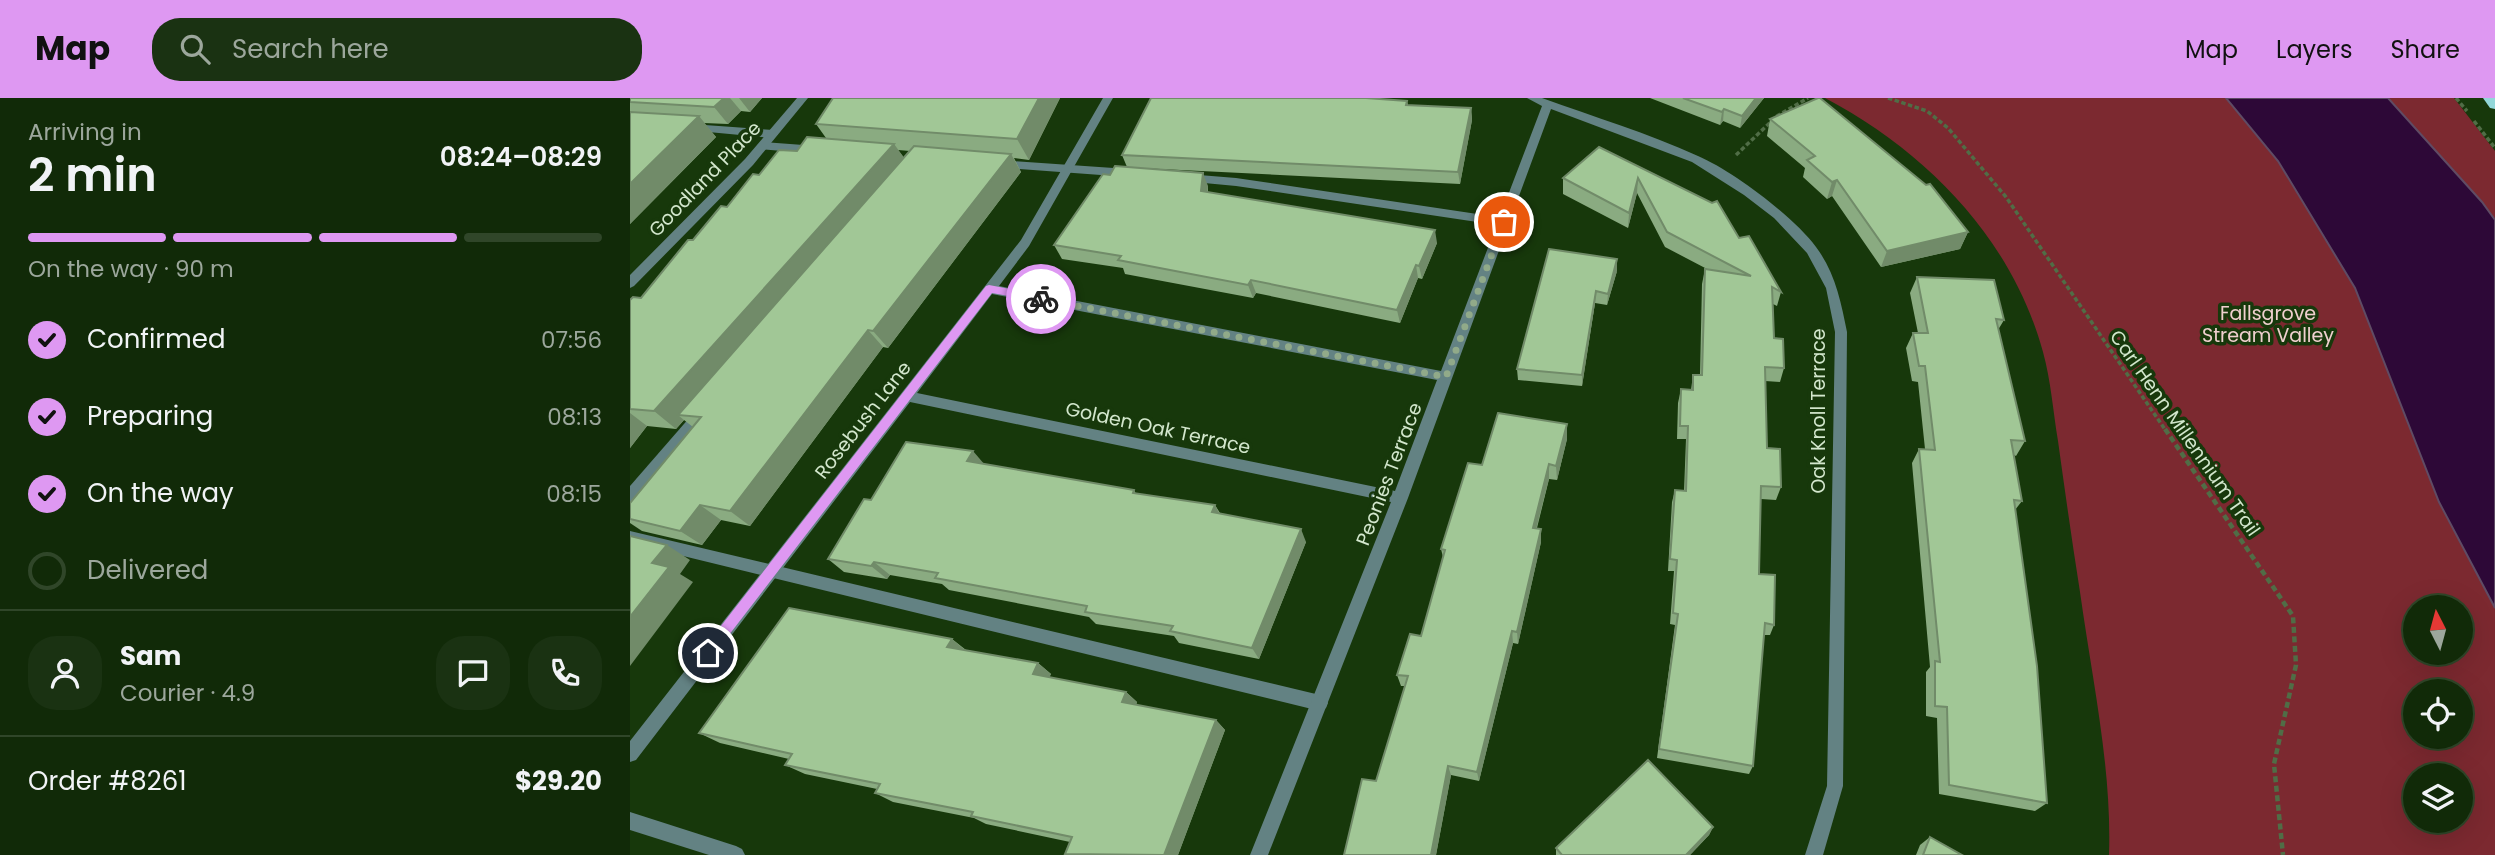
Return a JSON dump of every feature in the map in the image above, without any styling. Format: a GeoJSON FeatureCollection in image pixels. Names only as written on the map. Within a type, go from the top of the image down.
{"type":"FeatureCollection","features":[{"type":"Feature","properties":{"kind":"main road"},"geometry":{"type":"LineString","coordinates":[[2490,98],[2495,105]]}},
{"type":"Feature","properties":{"kind":"street","name":"Goodland Place"},"geometry":{"type":"LineString","coordinates":[[630,283],[763,146],[803,98]]}},
{"type":"Feature","properties":{"kind":"street","name":"Rosebush Lane"},"geometry":{"type":"LineString","coordinates":[[630,754],[1025,243],[1108,98]]}},
{"type":"Feature","properties":{"kind":"street","name":"Oak Knoll Terrace"},"geometry":{"type":"LineString","coordinates":[[1532,98],[1696,159],[1778,215],[1812,250],[1832,288],[1841,332],[1835,786],[1814,855]]}},
{"type":"Feature","properties":{"kind":"street","name":"Peonies Terrace"},"geometry":{"type":"LineString","coordinates":[[1259,855],[1401,498],[1548,104]]}},
{"type":"Feature","properties":{"kind":"street"},"geometry":{"type":"LineString","coordinates":[[682,128],[773,134]]}},
{"type":"Feature","properties":{"kind":"street"},"geometry":{"type":"LineString","coordinates":[[763,146],[829,151]]}},
{"type":"Feature","properties":{"kind":"street"},"geometry":{"type":"LineString","coordinates":[[988,163],[1140,174]]}},
{"type":"Feature","properties":{"kind":"street"},"geometry":{"type":"LineString","coordinates":[[1168,176],[1237,182],[1504,222]]}},
{"type":"Feature","properties":{"kind":"street"},"geometry":{"type":"LineString","coordinates":[[989,289],[1446,377]]}},
{"type":"Feature","properties":{"kind":"street","name":"Golden Oak Terrace"},"geometry":{"type":"LineString","coordinates":[[906,396],[1401,498]]}},
{"type":"Feature","properties":{"kind":"street"},"geometry":{"type":"LineString","coordinates":[[630,496],[712,401]]}},
{"type":"Feature","properties":{"kind":"street"},"geometry":{"type":"LineString","coordinates":[[630,537],[1320,703]]}},
{"type":"Feature","properties":{"kind":"street"},"geometry":{"type":"LineString","coordinates":[[630,821],[736,855]]}},
{"type":"Feature","properties":{"kind":"path"},"geometry":{"type":"LineString","coordinates":[[1717,173],[1777,116],[1808,98]]}},
{"type":"Feature","properties":{"kind":"path","name":"Carl Henn Millennium Trail"},"geometry":{"type":"LineString","coordinates":[[1888,98],[1927,111],[1948,128],[2006,197],[2258,561],[2293,616],[2296,664],[2274,764],[2283,855]]}},
{"type":"Feature","properties":{"kind":"green space","name":"Fallsgrove Stream Valley"},"geometry":{"type":"Polygon","coordinates":[[[1825,98],[2454,98],[2495,151],[2495,855],[2109,855],[2107,789],[2100,723],[2043,352],[2029,311],[2010,272],[1987,236],[1961,203],[1931,172],[1898,145],[1825,98]]]}},
{"type":"Feature","properties":{"kind":"shaded area"},"geometry":{"type":"Polygon","coordinates":[[[2226,98],[2388,98],[2495,220],[2495,608],[2439,502],[2355,288],[2278,161],[2226,98]]]}},
{"type":"Feature","properties":{"kind":"building"},"geometry":{"type":"Polygon","coordinates":[[[630,98],[724,98],[714,107],[630,102],[630,98]]]}},
{"type":"Feature","properties":{"kind":"building"},"geometry":{"type":"Polygon","coordinates":[[[833,98],[1039,98],[1017,139],[816,124],[833,98]]]}},
{"type":"Feature","properties":{"kind":"building"},"geometry":{"type":"Polygon","coordinates":[[[1151,98],[1366,98],[1407,101],[1406,105],[1471,108],[1458,172],[1122,155],[1151,98]]]}},
{"type":"Feature","properties":{"kind":"building"},"geometry":{"type":"Polygon","coordinates":[[[1683,98],[1756,98],[1742,116],[1683,98]]]}},
{"type":"Feature","properties":{"kind":"building"},"geometry":{"type":"Polygon","coordinates":[[[1818,98],[1926,185],[1930,184],[1968,232],[1887,251],[1837,180],[1832,182],[1807,160],[1815,156],[1770,119],[1818,98]]]}},
{"type":"Feature","properties":{"kind":"building"},"geometry":{"type":"Polygon","coordinates":[[[630,112],[699,116],[630,184],[630,112]]]}},
{"type":"Feature","properties":{"kind":"building"},"geometry":{"type":"Polygon","coordinates":[[[807,137],[894,144],[654,411],[630,409],[630,300],[633,297],[641,298],[688,240],[693,240],[721,206],[727,207],[753,174],[759,175],[779,150],[797,151],[807,137]]]}},
{"type":"Feature","properties":{"kind":"building"},"geometry":{"type":"Polygon","coordinates":[[[914,146],[1011,154],[873,331],[868,330],[730,511],[700,505],[680,531],[630,519],[630,503],[701,417],[678,415],[914,146]]]}},
{"type":"Feature","properties":{"kind":"building"},"geometry":{"type":"Polygon","coordinates":[[[1599,147],[1712,203],[1717,201],[1739,238],[1749,236],[1781,292],[1772,287],[1774,338],[1783,339],[1784,368],[1765,367],[1767,448],[1780,449],[1781,487],[1761,486],[1759,574],[1775,575],[1774,625],[1765,623],[1753,766],[1659,749],[1678,614],[1673,613],[1677,560],[1670,559],[1675,490],[1686,491],[1688,426],[1680,426],[1681,389],[1693,390],[1693,375],[1702,375],[1705,269],[1751,276],[1667,232],[1638,178],[1629,213],[1563,178],[1599,147]]]}},
{"type":"Feature","properties":{"kind":"building"},"geometry":{"type":"Polygon","coordinates":[[[1115,166],[1203,173],[1201,191],[1435,230],[1419,266],[1416,265],[1397,310],[1251,280],[1248,285],[1118,260],[1121,256],[1054,245],[1103,174],[1110,175],[1115,166]]]}},
{"type":"Feature","properties":{"kind":"building"},"geometry":{"type":"Polygon","coordinates":[[[1549,249],[1617,259],[1608,294],[1596,291],[1582,375],[1517,369],[1549,249]]]}},
{"type":"Feature","properties":{"kind":"building"},"geometry":{"type":"Polygon","coordinates":[[[1917,277],[1994,280],[2004,320],[1996,319],[2025,441],[2011,440],[2022,501],[2014,500],[2037,666],[2047,803],[1949,785],[1947,707],[1935,706],[1935,661],[1940,662],[1919,449],[1935,450],[1925,366],[1919,366],[1913,333],[1928,333],[1917,277]]]}},
{"type":"Feature","properties":{"kind":"building"},"geometry":{"type":"Polygon","coordinates":[[[1498,413],[1567,424],[1556,466],[1549,464],[1533,528],[1541,529],[1517,632],[1512,631],[1477,772],[1448,766],[1431,855],[1344,855],[1362,779],[1376,781],[1408,676],[1397,675],[1410,634],[1421,636],[1445,550],[1441,549],[1468,463],[1482,465],[1498,413]]]}},
{"type":"Feature","properties":{"kind":"building"},"geometry":{"type":"Polygon","coordinates":[[[906,442],[973,451],[967,461],[1134,490],[1133,493],[1215,505],[1212,512],[1301,529],[1252,648],[1170,631],[1173,626],[1085,612],[1087,606],[935,578],[938,573],[874,562],[871,566],[828,559],[864,499],[871,500],[906,442]]]}},
{"type":"Feature","properties":{"kind":"building"},"geometry":{"type":"Polygon","coordinates":[[[630,536],[667,545],[652,563],[669,567],[630,617],[630,536]]]}},
{"type":"Feature","properties":{"kind":"building"},"geometry":{"type":"Polygon","coordinates":[[[789,608],[952,639],[947,647],[1038,663],[1033,674],[1126,692],[1122,702],[1216,720],[1164,855],[1065,854],[1072,837],[971,816],[973,812],[875,793],[880,784],[785,765],[792,754],[699,733],[789,608]]]}},
{"type":"Feature","properties":{"kind":"building"},"geometry":{"type":"Polygon","coordinates":[[[1648,760],[1713,827],[1686,855],[1562,855],[1556,848],[1648,760]]]}},
{"type":"Feature","properties":{"kind":"building"},"geometry":{"type":"Polygon","coordinates":[[[1930,837],[1962,855],[1923,855],[1930,837]]]}},
{"type":"Feature","properties":{"kind":"way so far"},"geometry":{"type":"LineString","coordinates":[[1041,299],[1446,377],[1504,222]]}},
{"type":"Feature","properties":{"kind":"route"},"geometry":{"type":"LineString","coordinates":[[708,653],[989,289],[1041,299]]}}]}
